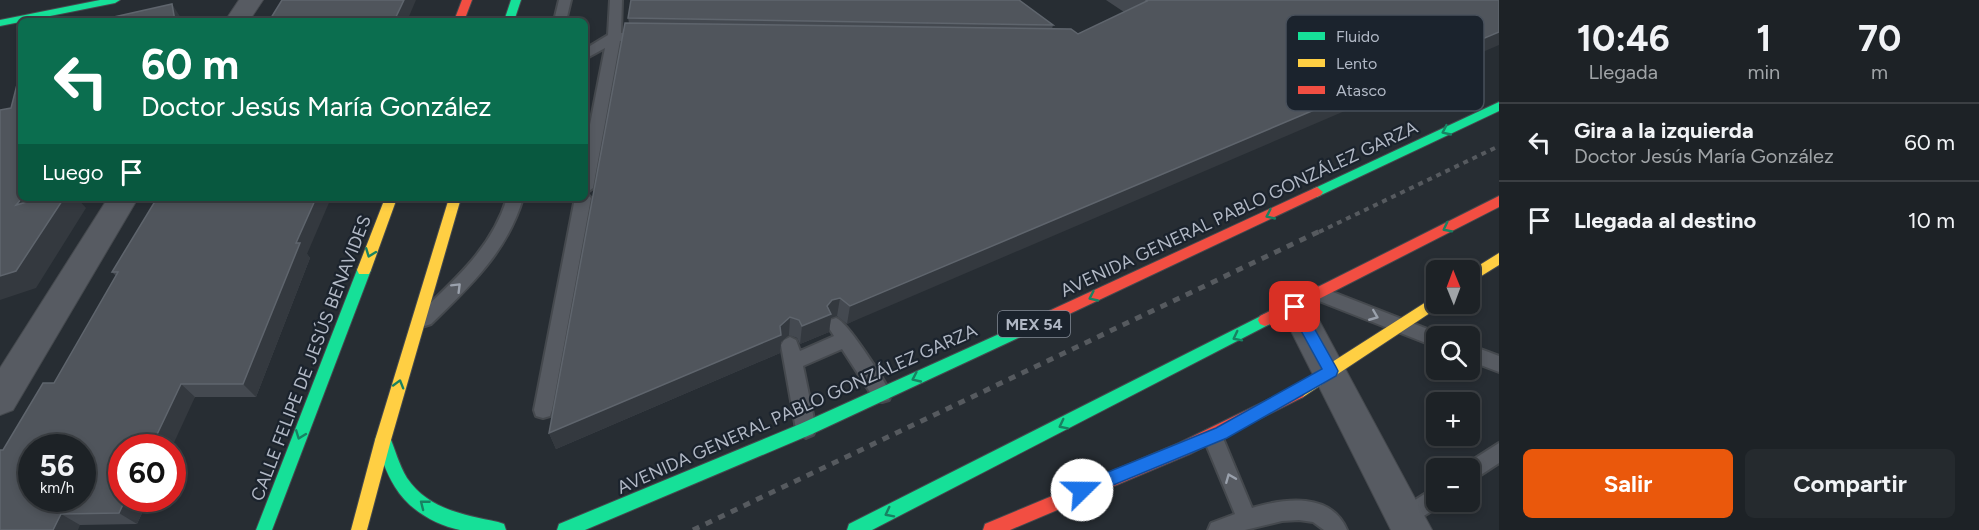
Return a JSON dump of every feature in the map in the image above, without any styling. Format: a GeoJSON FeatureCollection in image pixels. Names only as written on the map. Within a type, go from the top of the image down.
{"type":"FeatureCollection","features":[{"type":"Feature","properties":{"kind":"main road"},"geometry":{"type":"LineString","coordinates":[[21,18],[115,0]]}},
{"type":"Feature","properties":{"kind":"main road"},"geometry":{"type":"LineString","coordinates":[[460,18],[467,0]]}},
{"type":"Feature","properties":{"kind":"main road"},"geometry":{"type":"LineString","coordinates":[[510,18],[516,0]]}},
{"type":"Feature","properties":{"kind":"main road"},"geometry":{"type":"LineString","coordinates":[[0,22],[18,19]]}},
{"type":"Feature","properties":{"kind":"main road","name":"AVENIDA GENERAL PABLO GONZÁLEZ GARZA"},"geometry":{"type":"LineString","coordinates":[[565,530],[806,429],[1244,227],[1499,106]]}},
{"type":"Feature","properties":{"kind":"main road","name":"CALLE FELIPE DE JESÚS BENAVIDES"},"geometry":{"type":"LineString","coordinates":[[264,530],[390,201]]}},
{"type":"Feature","properties":{"kind":"main road"},"geometry":{"type":"LineString","coordinates":[[359,530],[383,440],[454,201]]}},
{"type":"Feature","properties":{"kind":"main road"},"geometry":{"type":"LineString","coordinates":[[855,530],[1499,201]]}},
{"type":"Feature","properties":{"kind":"main road"},"geometry":{"type":"LineString","coordinates":[[1480,271],[1499,258]]}},
{"type":"Feature","properties":{"kind":"main road"},"geometry":{"type":"LineString","coordinates":[[991,530],[1213,437],[1331,371],[1426,308]]}},
{"type":"Feature","properties":{"kind":"main road"},"geometry":{"type":"LineString","coordinates":[[383,440],[404,487],[425,507],[452,521],[498,530]]}},
{"type":"Feature","properties":{"kind":"street"},"geometry":{"type":"LineString","coordinates":[[239,18],[251,0]]}},
{"type":"Feature","properties":{"kind":"street"},"geometry":{"type":"LineString","coordinates":[[0,399],[121,201]]}},
{"type":"Feature","properties":{"kind":"street"},"geometry":{"type":"LineString","coordinates":[[1307,300],[1331,371],[1408,524]]}},
{"type":"Feature","properties":{"kind":"lane"},"geometry":{"type":"LineString","coordinates":[[561,18],[565,0]]}},
{"type":"Feature","properties":{"kind":"lane"},"geometry":{"type":"LineString","coordinates":[[588,172],[614,37],[616,0]]}},
{"type":"Feature","properties":{"kind":"lane"},"geometry":{"type":"LineString","coordinates":[[591,44],[614,37],[661,38]]}},
{"type":"Feature","properties":{"kind":"lane"},"geometry":{"type":"LineString","coordinates":[[416,328],[496,244],[510,220],[514,201]]}},
{"type":"Feature","properties":{"kind":"lane"},"geometry":{"type":"LineString","coordinates":[[543,410],[582,201]]}},
{"type":"Feature","properties":{"kind":"lane"},"geometry":{"type":"LineString","coordinates":[[1307,300],[1400,326],[1426,336]]}},
{"type":"Feature","properties":{"kind":"lane"},"geometry":{"type":"LineString","coordinates":[[806,429],[792,354],[841,332],[882,394]]}},
{"type":"Feature","properties":{"kind":"lane"},"geometry":{"type":"LineString","coordinates":[[1480,357],[1499,364]]}},
{"type":"Feature","properties":{"kind":"lane"},"geometry":{"type":"LineString","coordinates":[[1213,437],[1247,519]]}},
{"type":"Feature","properties":{"kind":"lane"},"geometry":{"type":"LineString","coordinates":[[1480,466],[1499,452]]}},
{"type":"Feature","properties":{"kind":"lane"},"geometry":{"type":"LineString","coordinates":[[1408,524],[1426,507]]}},
{"type":"Feature","properties":{"kind":"lane"},"geometry":{"type":"LineString","coordinates":[[1218,530],[1247,519],[1302,508],[1327,516],[1336,530]]}},
{"type":"Feature","properties":{"kind":"building"},"geometry":{"type":"Polygon","coordinates":[[[282,0],[404,0],[395,18],[271,18],[282,0]]]}},
{"type":"Feature","properties":{"kind":"building"},"geometry":{"type":"Polygon","coordinates":[[[631,0],[1019,0],[1053,25],[628,18],[631,0]]]}},
{"type":"Feature","properties":{"kind":"building"},"geometry":{"type":"Polygon","coordinates":[[[1499,0],[1499,32],[1484,38],[1484,15],[1286,15],[1286,111],[1312,111],[850,306],[840,298],[832,300],[827,306],[831,314],[802,326],[799,320],[790,317],[780,326],[781,335],[549,433],[625,23],[1071,29],[1078,34],[1147,1],[1499,0]]]}},
{"type":"Feature","properties":{"kind":"building"},"geometry":{"type":"Polygon","coordinates":[[[172,4],[174,18],[109,18],[172,4]]]}},
{"type":"Feature","properties":{"kind":"building"},"geometry":{"type":"Polygon","coordinates":[[[18,81],[19,201],[16,205],[30,201],[62,201],[16,271],[0,276],[0,110],[11,108],[18,81]]]}},
{"type":"Feature","properties":{"kind":"building"},"geometry":{"type":"Polygon","coordinates":[[[155,201],[315,201],[296,243],[300,243],[243,384],[181,384],[157,434],[108,434],[108,512],[119,513],[61,514],[53,530],[0,530],[0,450],[3,450],[43,383],[54,383],[118,272],[112,272],[155,201]]]}},
{"type":"Feature","properties":{"kind":"railway"},"geometry":{"type":"LineString","coordinates":[[1319,232],[1499,146]]}},
{"type":"Feature","properties":{"kind":"railway"},"geometry":{"type":"LineString","coordinates":[[693,530],[1322,230]]}},
{"type":"Feature","properties":{"kind":"traffic: fast"},"geometry":{"type":"LineString","coordinates":[[25,18],[115,0]]}},
{"type":"Feature","properties":{"kind":"traffic: fast"},"geometry":{"type":"LineString","coordinates":[[510,18],[516,0]]}},
{"type":"Feature","properties":{"kind":"traffic: fast"},"geometry":{"type":"LineString","coordinates":[[0,23],[18,19]]}},
{"type":"Feature","properties":{"kind":"traffic: fast"},"geometry":{"type":"LineString","coordinates":[[1317,192],[1499,106]]}},
{"type":"Feature","properties":{"kind":"traffic: fast"},"geometry":{"type":"LineString","coordinates":[[264,530],[364,270]]}},
{"type":"Feature","properties":{"kind":"traffic: fast"},"geometry":{"type":"LineString","coordinates":[[855,530],[1265,320]]}},
{"type":"Feature","properties":{"kind":"traffic: fast"},"geometry":{"type":"LineString","coordinates":[[565,530],[806,429],[1041,321]]}},
{"type":"Feature","properties":{"kind":"traffic: fast"},"geometry":{"type":"LineString","coordinates":[[383,440],[401,483],[420,503],[432,511],[457,521],[498,530]]}},
{"type":"Feature","properties":{"kind":"traffic: slow"},"geometry":{"type":"LineString","coordinates":[[364,270],[390,201]]}},
{"type":"Feature","properties":{"kind":"traffic: slow"},"geometry":{"type":"LineString","coordinates":[[359,530],[383,440],[454,201]]}},
{"type":"Feature","properties":{"kind":"traffic: slow"},"geometry":{"type":"LineString","coordinates":[[1480,271],[1499,258]]}},
{"type":"Feature","properties":{"kind":"traffic: slow"},"geometry":{"type":"LineString","coordinates":[[1298,392],[1426,308]]}},
{"type":"Feature","properties":{"kind":"traffic: jam"},"geometry":{"type":"LineString","coordinates":[[460,18],[467,0]]}},
{"type":"Feature","properties":{"kind":"traffic: jam"},"geometry":{"type":"LineString","coordinates":[[1041,321],[1317,192]]}},
{"type":"Feature","properties":{"kind":"traffic: jam"},"geometry":{"type":"LineString","coordinates":[[1265,320],[1499,201]]}},
{"type":"Feature","properties":{"kind":"traffic: jam"},"geometry":{"type":"LineString","coordinates":[[991,530],[1185,449],[1298,392]]}},
{"type":"Feature","properties":{"kind":"route"},"geometry":{"type":"LineString","coordinates":[[1082,490],[1222,433],[1331,371],[1295,307]]}}]}
